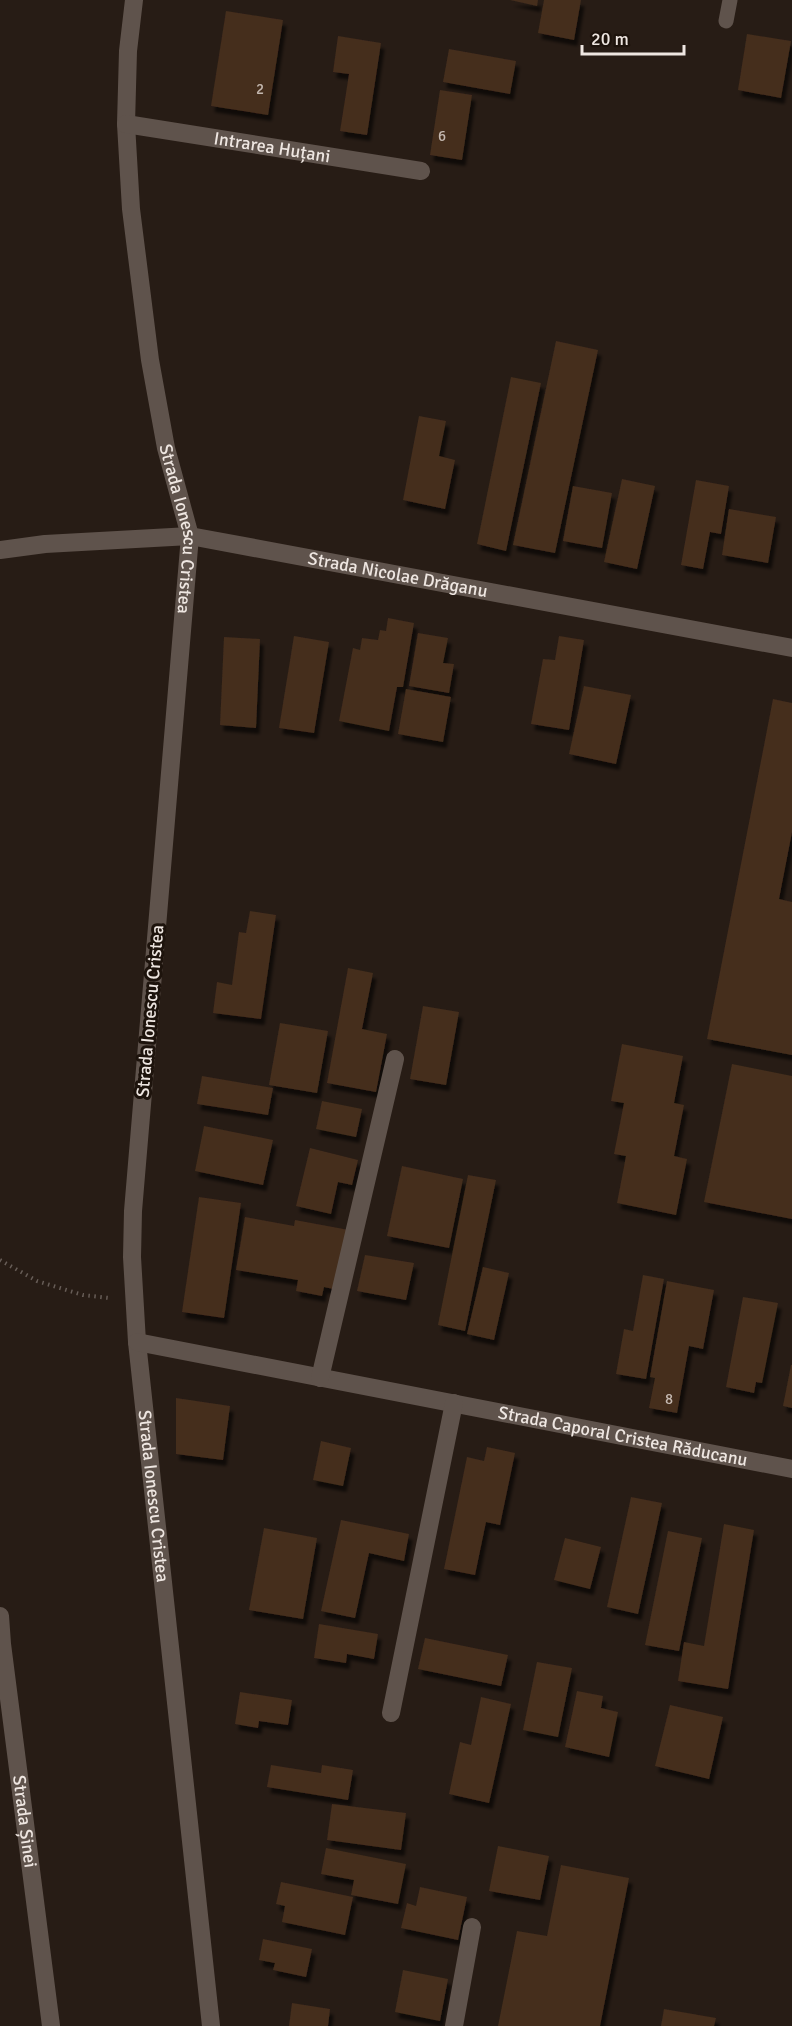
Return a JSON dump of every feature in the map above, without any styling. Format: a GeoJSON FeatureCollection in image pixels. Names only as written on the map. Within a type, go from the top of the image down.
{"type":"FeatureCollection","features":[{"type":"Feature","properties":{"kind":"street","name":"Strada Ionescu Cristea"},"geometry":{"type":"LineString","coordinates":[[134,0],[128,51],[126,124],[131,209],[150,360],[166,448],[190,536],[133,1211],[132,1257],[136,1342],[211,2026]]}},
{"type":"Feature","properties":{"kind":"street","name":"Intrarea Huțani"},"geometry":{"type":"LineString","coordinates":[[126,124],[421,171]]}},
{"type":"Feature","properties":{"kind":"street","name":"Strada Nicolae Drăganu"},"geometry":{"type":"LineString","coordinates":[[0,550],[45,544],[190,536],[792,648]]}},
{"type":"Feature","properties":{"kind":"street"},"geometry":{"type":"LineString","coordinates":[[320,1378],[395,1059]]}},
{"type":"Feature","properties":{"kind":"street","name":"Strada Caporal Cristea Răducanu"},"geometry":{"type":"LineString","coordinates":[[136,1342],[792,1469]]}},
{"type":"Feature","properties":{"kind":"street"},"geometry":{"type":"LineString","coordinates":[[391,1713],[454,1403]]}},
{"type":"Feature","properties":{"kind":"street","name":"Strada Șinei"},"geometry":{"type":"LineString","coordinates":[[0,1616],[6,1679],[51,2026]]}},
{"type":"Feature","properties":{"kind":"street"},"geometry":{"type":"LineString","coordinates":[[454,2026],[472,1927]]}},
{"type":"Feature","properties":{"kind":"lane"},"geometry":{"type":"LineString","coordinates":[[726,21],[730,0]]}},
{"type":"Feature","properties":{"kind":"path"},"geometry":{"type":"LineString","coordinates":[[0,1260],[37,1281],[83,1295],[134,1302]]}},
{"type":"Feature","properties":{"kind":"building"},"geometry":{"type":"Polygon","coordinates":[[[510,0],[538,0],[537,6],[510,0]]]}},
{"type":"Feature","properties":{"kind":"building"},"geometry":{"type":"Polygon","coordinates":[[[544,0],[581,0],[574,40],[538,33],[544,0]]]}},
{"type":"Feature","properties":{"kind":"building"},"geometry":{"type":"Polygon","coordinates":[[[226,11],[283,20],[268,115],[211,106],[226,11]]]}},
{"type":"Feature","properties":{"kind":"building"},"geometry":{"type":"Polygon","coordinates":[[[747,34],[791,41],[781,98],[738,90],[747,34]]]}},
{"type":"Feature","properties":{"kind":"building"},"geometry":{"type":"Polygon","coordinates":[[[338,36],[381,43],[367,135],[340,131],[349,74],[333,72],[338,36]]]}},
{"type":"Feature","properties":{"kind":"building"},"geometry":{"type":"Polygon","coordinates":[[[449,49],[516,61],[510,94],[443,82],[449,49]]]}},
{"type":"Feature","properties":{"kind":"building"},"geometry":{"type":"Polygon","coordinates":[[[440,90],[472,95],[462,160],[430,155],[440,90]]]}},
{"type":"Feature","properties":{"kind":"building"},"geometry":{"type":"Polygon","coordinates":[[[556,341],[598,350],[555,553],[513,545],[556,341]]]}},
{"type":"Feature","properties":{"kind":"building"},"geometry":{"type":"Polygon","coordinates":[[[511,377],[541,383],[506,551],[477,544],[511,377]]]}},
{"type":"Feature","properties":{"kind":"building"},"geometry":{"type":"Polygon","coordinates":[[[419,416],[446,421],[439,456],[455,460],[445,509],[403,500],[419,416]]]}},
{"type":"Feature","properties":{"kind":"building"},"geometry":{"type":"Polygon","coordinates":[[[622,479],[655,486],[637,569],[604,562],[622,479]]]}},
{"type":"Feature","properties":{"kind":"building"},"geometry":{"type":"Polygon","coordinates":[[[696,480],[729,486],[721,534],[710,532],[703,569],[681,565],[696,480]]]}},
{"type":"Feature","properties":{"kind":"building"},"geometry":{"type":"Polygon","coordinates":[[[573,486],[612,493],[602,548],[563,541],[573,486]]]}},
{"type":"Feature","properties":{"kind":"building"},"geometry":{"type":"Polygon","coordinates":[[[729,509],[776,517],[768,563],[722,555],[729,509]]]}},
{"type":"Feature","properties":{"kind":"building"},"geometry":{"type":"Polygon","coordinates":[[[388,618],[414,623],[403,687],[397,687],[389,731],[339,721],[353,648],[360,650],[362,638],[378,640],[380,630],[386,631],[388,618]]]}},
{"type":"Feature","properties":{"kind":"building"},"geometry":{"type":"Polygon","coordinates":[[[418,633],[448,638],[443,663],[454,664],[449,693],[409,686],[418,633]]]}},
{"type":"Feature","properties":{"kind":"building"},"geometry":{"type":"Polygon","coordinates":[[[294,636],[329,642],[314,733],[279,728],[294,636]]]}},
{"type":"Feature","properties":{"kind":"building"},"geometry":{"type":"Polygon","coordinates":[[[559,636],[584,640],[569,730],[531,724],[543,659],[555,660],[559,636]]]}},
{"type":"Feature","properties":{"kind":"building"},"geometry":{"type":"Polygon","coordinates":[[[224,637],[260,639],[256,728],[220,725],[224,637]]]}},
{"type":"Feature","properties":{"kind":"building"},"geometry":{"type":"Polygon","coordinates":[[[584,686],[631,695],[616,764],[569,754],[584,686]]]}},
{"type":"Feature","properties":{"kind":"building"},"geometry":{"type":"Polygon","coordinates":[[[406,689],[451,697],[443,742],[398,734],[406,689]]]}},
{"type":"Feature","properties":{"kind":"building"},"geometry":{"type":"Polygon","coordinates":[[[773,699],[792,703],[792,832],[779,899],[792,902],[792,1055],[707,1039],[773,699]]]}},
{"type":"Feature","properties":{"kind":"building"},"geometry":{"type":"Polygon","coordinates":[[[250,911],[276,915],[261,1019],[213,1013],[217,982],[232,985],[239,932],[246,933],[250,911]]]}},
{"type":"Feature","properties":{"kind":"building"},"geometry":{"type":"Polygon","coordinates":[[[348,968],[373,973],[362,1029],[387,1034],[376,1092],[327,1083],[348,968]]]}},
{"type":"Feature","properties":{"kind":"building"},"geometry":{"type":"Polygon","coordinates":[[[423,1006],[459,1012],[446,1085],[410,1079],[423,1006]]]}},
{"type":"Feature","properties":{"kind":"building"},"geometry":{"type":"Polygon","coordinates":[[[280,1023],[328,1031],[317,1093],[269,1085],[280,1023]]]}},
{"type":"Feature","properties":{"kind":"building"},"geometry":{"type":"Polygon","coordinates":[[[622,1044],[683,1056],[674,1103],[684,1105],[674,1156],[687,1159],[676,1215],[617,1203],[626,1156],[614,1154],[624,1103],[611,1101],[622,1044]]]}},
{"type":"Feature","properties":{"kind":"building"},"geometry":{"type":"Polygon","coordinates":[[[732,1064],[792,1076],[792,1219],[704,1202],[732,1064]]]}},
{"type":"Feature","properties":{"kind":"building"},"geometry":{"type":"Polygon","coordinates":[[[202,1076],[273,1088],[268,1115],[197,1104],[202,1076]]]}},
{"type":"Feature","properties":{"kind":"building"},"geometry":{"type":"Polygon","coordinates":[[[322,1101],[362,1109],[356,1137],[316,1129],[322,1101]]]}},
{"type":"Feature","properties":{"kind":"building"},"geometry":{"type":"Polygon","coordinates":[[[204,1126],[273,1140],[263,1185],[195,1171],[204,1126]]]}},
{"type":"Feature","properties":{"kind":"building"},"geometry":{"type":"Polygon","coordinates":[[[310,1148],[358,1160],[352,1185],[338,1182],[331,1214],[296,1206],[310,1148]]]}},
{"type":"Feature","properties":{"kind":"building"},"geometry":{"type":"Polygon","coordinates":[[[402,1166],[463,1179],[449,1248],[387,1236],[402,1166]]]}},
{"type":"Feature","properties":{"kind":"building"},"geometry":{"type":"Polygon","coordinates":[[[468,1175],[496,1180],[465,1331],[438,1325],[468,1175]]]}},
{"type":"Feature","properties":{"kind":"building"},"geometry":{"type":"Polygon","coordinates":[[[199,1197],[241,1203],[224,1318],[182,1312],[199,1197]]]}},
{"type":"Feature","properties":{"kind":"building"},"geometry":{"type":"Polygon","coordinates":[[[245,1217],[294,1226],[295,1220],[349,1230],[338,1290],[324,1287],[322,1296],[296,1291],[298,1280],[236,1270],[245,1217]]]}},
{"type":"Feature","properties":{"kind":"building"},"geometry":{"type":"Polygon","coordinates":[[[365,1255],[414,1263],[406,1300],[357,1291],[365,1255]]]}},
{"type":"Feature","properties":{"kind":"building"},"geometry":{"type":"Polygon","coordinates":[[[483,1267],[509,1273],[494,1340],[467,1334],[483,1267]]]}},
{"type":"Feature","properties":{"kind":"building"},"geometry":{"type":"Polygon","coordinates":[[[643,1275],[664,1279],[646,1379],[616,1374],[624,1329],[633,1331],[643,1275]]]}},
{"type":"Feature","properties":{"kind":"building"},"geometry":{"type":"Polygon","coordinates":[[[667,1281],[714,1290],[703,1349],[689,1346],[677,1413],[649,1408],[655,1378],[650,1377],[667,1281]]]}},
{"type":"Feature","properties":{"kind":"building"},"geometry":{"type":"Polygon","coordinates":[[[743,1297],[778,1303],[762,1383],[756,1382],[754,1393],[726,1387],[743,1297]]]}},
{"type":"Feature","properties":{"kind":"building"},"geometry":{"type":"Polygon","coordinates":[[[792,1365],[792,1408],[783,1406],[792,1365]]]}},
{"type":"Feature","properties":{"kind":"building"},"geometry":{"type":"Polygon","coordinates":[[[176,1398],[230,1406],[223,1460],[176,1454],[176,1398]]]}},
{"type":"Feature","properties":{"kind":"building"},"geometry":{"type":"Polygon","coordinates":[[[321,1441],[351,1448],[343,1486],[313,1480],[321,1441]]]}},
{"type":"Feature","properties":{"kind":"building"},"geometry":{"type":"Polygon","coordinates":[[[487,1447],[515,1453],[500,1525],[486,1522],[475,1575],[444,1569],[467,1457],[484,1461],[487,1447]]]}},
{"type":"Feature","properties":{"kind":"building"},"geometry":{"type":"Polygon","coordinates":[[[631,1497],[662,1503],[638,1614],[607,1607],[631,1497]]]}},
{"type":"Feature","properties":{"kind":"building"},"geometry":{"type":"Polygon","coordinates":[[[341,1520],[409,1534],[404,1561],[369,1553],[355,1618],[321,1611],[341,1520]]]}},
{"type":"Feature","properties":{"kind":"building"},"geometry":{"type":"Polygon","coordinates":[[[724,1524],[754,1530],[728,1689],[678,1681],[684,1642],[704,1646],[724,1524]]]}},
{"type":"Feature","properties":{"kind":"building"},"geometry":{"type":"Polygon","coordinates":[[[264,1528],[317,1538],[303,1619],[249,1610],[264,1528]]]}},
{"type":"Feature","properties":{"kind":"building"},"geometry":{"type":"Polygon","coordinates":[[[668,1531],[702,1538],[679,1651],[645,1645],[668,1531]]]}},
{"type":"Feature","properties":{"kind":"building"},"geometry":{"type":"Polygon","coordinates":[[[565,1538],[601,1547],[590,1589],[554,1580],[565,1538]]]}},
{"type":"Feature","properties":{"kind":"building"},"geometry":{"type":"Polygon","coordinates":[[[319,1624],[378,1634],[374,1659],[347,1654],[346,1663],[314,1658],[319,1624]]]}},
{"type":"Feature","properties":{"kind":"building"},"geometry":{"type":"Polygon","coordinates":[[[425,1638],[508,1655],[501,1686],[418,1669],[425,1638]]]}},
{"type":"Feature","properties":{"kind":"building"},"geometry":{"type":"Polygon","coordinates":[[[537,1662],[572,1668],[558,1737],[523,1730],[537,1662]]]}},
{"type":"Feature","properties":{"kind":"building"},"geometry":{"type":"Polygon","coordinates":[[[577,1691],[603,1696],[601,1708],[618,1712],[609,1757],[565,1747],[577,1691]]]}},
{"type":"Feature","properties":{"kind":"building"},"geometry":{"type":"Polygon","coordinates":[[[240,1692],[292,1700],[288,1725],[259,1721],[258,1728],[235,1724],[240,1692]]]}},
{"type":"Feature","properties":{"kind":"building"},"geometry":{"type":"Polygon","coordinates":[[[481,1697],[511,1704],[489,1803],[449,1794],[460,1742],[471,1745],[481,1697]]]}},
{"type":"Feature","properties":{"kind":"building"},"geometry":{"type":"Polygon","coordinates":[[[670,1705],[723,1717],[709,1779],[655,1766],[670,1705]]]}},
{"type":"Feature","properties":{"kind":"building"},"geometry":{"type":"Polygon","coordinates":[[[271,1765],[321,1773],[322,1765],[353,1770],[348,1800],[267,1787],[271,1765]]]}},
{"type":"Feature","properties":{"kind":"building"},"geometry":{"type":"Polygon","coordinates":[[[332,1804],[406,1813],[401,1850],[327,1840],[332,1804]]]}},
{"type":"Feature","properties":{"kind":"building"},"geometry":{"type":"Polygon","coordinates":[[[498,1846],[549,1856],[540,1900],[489,1891],[498,1846]]]}},
{"type":"Feature","properties":{"kind":"building"},"geometry":{"type":"Polygon","coordinates":[[[326,1848],[406,1864],[398,1904],[351,1895],[354,1880],[321,1874],[326,1848]]]}},
{"type":"Feature","properties":{"kind":"building"},"geometry":{"type":"Polygon","coordinates":[[[561,1865],[629,1878],[600,2026],[498,2026],[517,1931],[547,1936],[561,1865]]]}},
{"type":"Feature","properties":{"kind":"building"},"geometry":{"type":"Polygon","coordinates":[[[281,1882],[353,1897],[345,1935],[282,1922],[285,1906],[276,1904],[281,1882]]]}},
{"type":"Feature","properties":{"kind":"building"},"geometry":{"type":"Polygon","coordinates":[[[420,1887],[467,1897],[458,1940],[401,1928],[407,1903],[416,1906],[420,1887]]]}},
{"type":"Feature","properties":{"kind":"building"},"geometry":{"type":"Polygon","coordinates":[[[263,1939],[312,1949],[306,1977],[273,1970],[275,1963],[259,1960],[263,1939]]]}},
{"type":"Feature","properties":{"kind":"building"},"geometry":{"type":"Polygon","coordinates":[[[403,1970],[448,1979],[440,2021],[395,2012],[403,1970]]]}},
{"type":"Feature","properties":{"kind":"building"},"geometry":{"type":"Polygon","coordinates":[[[292,2003],[330,2009],[328,2026],[289,2026],[292,2003]]]}},
{"type":"Feature","properties":{"kind":"building"},"geometry":{"type":"Polygon","coordinates":[[[664,2009],[716,2018],[714,2026],[661,2026],[664,2009]]]}}]}
